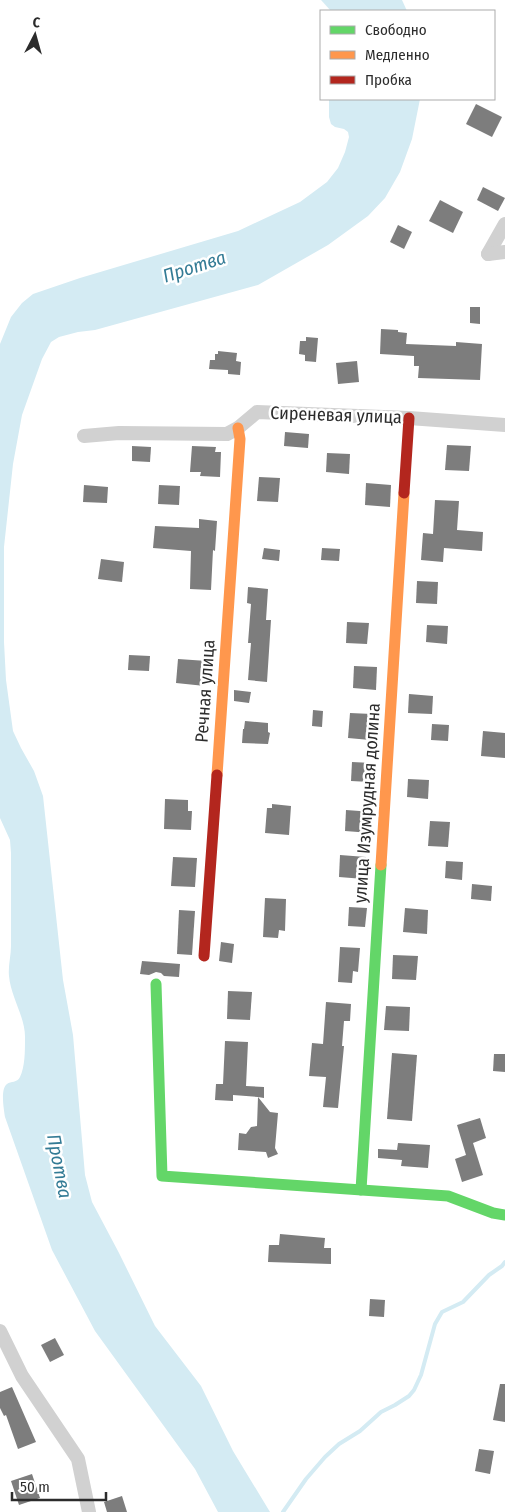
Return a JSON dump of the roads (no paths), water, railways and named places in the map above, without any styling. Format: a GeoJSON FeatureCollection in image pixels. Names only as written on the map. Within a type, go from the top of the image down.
{"type":"FeatureCollection","features":[{"type":"Feature","properties":{"kind":"street"},"geometry":{"type":"LineString","coordinates":[[505,224],[488,254],[505,252]]}},
{"type":"Feature","properties":{"kind":"street","name":"Сиреневая улица"},"geometry":{"type":"LineString","coordinates":[[84,436],[119,433],[227,434],[238,428],[257,412],[409,418],[505,425]]}},
{"type":"Feature","properties":{"kind":"street","name":"улица Изумрудная долина"},"geometry":{"type":"LineString","coordinates":[[361,1190],[409,418]]}},
{"type":"Feature","properties":{"kind":"street","name":"Речная улица"},"geometry":{"type":"LineString","coordinates":[[204,956],[240,438],[238,428]]}},
{"type":"Feature","properties":{"kind":"street"},"geometry":{"type":"LineString","coordinates":[[156,984],[162,1176],[448,1196],[493,1213],[505,1215]]}},
{"type":"Feature","properties":{"kind":"street"},"geometry":{"type":"LineString","coordinates":[[0,1331],[22,1376],[78,1459],[89,1512]]}},
{"type":"Feature","properties":{"kind":"water"},"geometry":{"type":"Polygon","coordinates":[[[321,0],[402,0],[407,10],[330,10],[321,0]]]}},
{"type":"Feature","properties":{"kind":"water","name":"Протва"},"geometry":{"type":"Polygon","coordinates":[[[329,100],[420,100],[412,139],[400,172],[385,198],[368,216],[328,245],[258,285],[95,330],[59,337],[51,342],[42,359],[22,415],[13,464],[4,547],[6,680],[13,731],[34,771],[43,796],[63,980],[73,1035],[85,1175],[92,1202],[155,1326],[201,1386],[233,1451],[270,1512],[218,1512],[195,1469],[95,1331],[52,1250],[5,1117],[4,1090],[7,1084],[17,1080],[22,1073],[25,1054],[25,1031],[12,992],[9,976],[11,946],[11,853],[10,840],[0,818],[0,344],[11,317],[22,303],[33,294],[238,231],[300,202],[327,182],[338,168],[345,152],[349,137],[348,132],[331,124],[329,100]]]}},
{"type":"Feature","properties":{"kind":"waterway"},"geometry":{"type":"LineString","coordinates":[[283,1512],[306,1479],[339,1444],[360,1431],[381,1412],[409,1396],[421,1375],[435,1324],[442,1312],[463,1302],[489,1275],[505,1262]]}}]}
